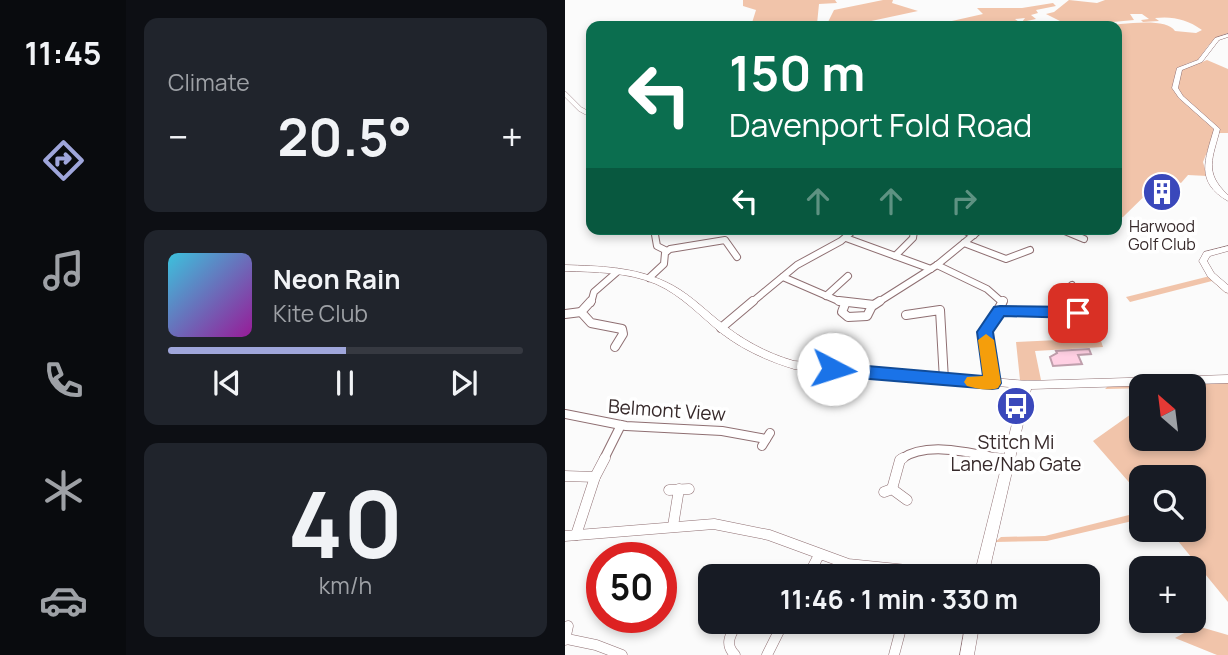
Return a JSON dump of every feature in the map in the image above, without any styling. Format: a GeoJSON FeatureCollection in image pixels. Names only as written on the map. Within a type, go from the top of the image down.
{"type":"FeatureCollection","features":[{"type":"Feature","properties":{"kind":"street"},"geometry":{"type":"LineString","coordinates":[[1228,35],[1217,39],[1203,59],[1179,69],[1175,88],[1181,97],[1217,129],[1207,167],[1213,185],[1228,199]]}},
{"type":"Feature","properties":{"kind":"street"},"geometry":{"type":"LineString","coordinates":[[565,94],[586,113]]}},
{"type":"Feature","properties":{"kind":"street"},"geometry":{"type":"LineString","coordinates":[[655,235],[657,246],[667,251],[725,240],[737,257]]}},
{"type":"Feature","properties":{"kind":"street"},"geometry":{"type":"LineString","coordinates":[[721,328],[804,261],[848,235]]}},
{"type":"Feature","properties":{"kind":"street"},"geometry":{"type":"LineString","coordinates":[[895,256],[914,235]]}},
{"type":"Feature","properties":{"kind":"street"},"geometry":{"type":"LineString","coordinates":[[845,304],[842,312],[848,317],[867,316],[872,306],[934,267],[974,235]]}},
{"type":"Feature","properties":{"kind":"street"},"geometry":{"type":"LineString","coordinates":[[1075,235],[1085,239]]}},
{"type":"Feature","properties":{"kind":"street"},"geometry":{"type":"LineString","coordinates":[[846,237],[895,256],[934,267],[999,296],[1003,304],[985,332],[992,383]]}},
{"type":"Feature","properties":{"kind":"street"},"geometry":{"type":"LineString","coordinates":[[964,243],[1006,259],[1027,253],[1031,249]]}},
{"type":"Feature","properties":{"kind":"street"},"geometry":{"type":"LineString","coordinates":[[1228,248],[1207,254],[1203,261],[1207,270],[1228,290]]}},
{"type":"Feature","properties":{"kind":"street"},"geometry":{"type":"LineString","coordinates":[[649,278],[664,264],[667,251]]}},
{"type":"Feature","properties":{"kind":"street"},"geometry":{"type":"LineString","coordinates":[[565,268],[617,272],[649,278],[682,296],[721,328],[763,355],[794,365],[944,380],[1027,385],[1228,379]]}},
{"type":"Feature","properties":{"kind":"street"},"geometry":{"type":"LineString","coordinates":[[565,314],[581,312],[591,303],[594,292],[617,272]]}},
{"type":"Feature","properties":{"kind":"street"},"geometry":{"type":"LineString","coordinates":[[783,277],[845,304],[872,306]]}},
{"type":"Feature","properties":{"kind":"street"},"geometry":{"type":"LineString","coordinates":[[826,296],[848,277]]}},
{"type":"Feature","properties":{"kind":"street"},"geometry":{"type":"LineString","coordinates":[[1000,311],[1078,313],[1082,308],[1072,285]]}},
{"type":"Feature","properties":{"kind":"street"},"geometry":{"type":"LineString","coordinates":[[906,315],[940,310],[944,380]]}},
{"type":"Feature","properties":{"kind":"street"},"geometry":{"type":"LineString","coordinates":[[581,312],[591,323],[622,329],[623,334],[616,343]]}},
{"type":"Feature","properties":{"kind":"street"},"geometry":{"type":"LineString","coordinates":[[984,564],[1027,385]]}},
{"type":"Feature","properties":{"kind":"street","name":"Belmont View"},"geometry":{"type":"LineString","coordinates":[[565,414],[621,425],[735,431],[766,439]]}},
{"type":"Feature","properties":{"kind":"street"},"geometry":{"type":"LineString","coordinates":[[576,535],[595,477],[621,425]]}},
{"type":"Feature","properties":{"kind":"street"},"geometry":{"type":"LineString","coordinates":[[907,500],[888,491],[903,452],[938,451],[1008,460]]}},
{"type":"Feature","properties":{"kind":"street"},"geometry":{"type":"LineString","coordinates":[[565,476],[595,477]]}},
{"type":"Feature","properties":{"kind":"street"},"geometry":{"type":"LineString","coordinates":[[673,526],[679,489]]}},
{"type":"Feature","properties":{"kind":"street"},"geometry":{"type":"LineString","coordinates":[[565,537],[714,524],[740,527],[769,535],[850,564]]}},
{"type":"Feature","properties":{"kind":"street"},"geometry":{"type":"LineString","coordinates":[[814,564],[819,555]]}},
{"type":"Feature","properties":{"kind":"street"},"geometry":{"type":"LineString","coordinates":[[568,626],[566,640],[586,641],[622,655]]}},
{"type":"Feature","properties":{"kind":"street"},"geometry":{"type":"LineString","coordinates":[[731,634],[728,640],[730,650],[735,655]]}},
{"type":"Feature","properties":{"kind":"street"},"geometry":{"type":"LineString","coordinates":[[767,655],[778,634]]}},
{"type":"Feature","properties":{"kind":"street"},"geometry":{"type":"LineString","coordinates":[[894,655],[900,634]]}},
{"type":"Feature","properties":{"kind":"street"},"geometry":{"type":"LineString","coordinates":[[967,655],[971,634]]}},
{"type":"Feature","properties":{"kind":"shaded area"},"geometry":{"type":"Polygon","coordinates":[[[743,0],[835,0],[837,3],[819,4],[817,21],[753,21],[756,10],[743,6],[743,0]]]}},
{"type":"Feature","properties":{"kind":"shaded area"},"geometry":{"type":"Polygon","coordinates":[[[893,0],[892,3],[918,11],[871,21],[828,21],[834,10],[893,0]]]}},
{"type":"Feature","properties":{"kind":"shaded area","name":"Harwood Golf Club"},"geometry":{"type":"Polygon","coordinates":[[[1069,0],[1097,3],[1105,0],[1228,0],[1228,33],[1213,41],[1198,60],[1186,64],[1192,66],[1207,60],[1228,69],[1228,133],[1215,133],[1203,162],[1207,176],[1188,175],[1181,183],[1164,177],[1122,217],[1122,24],[1162,24],[1175,31],[1196,33],[1202,30],[1191,23],[1167,17],[1155,18],[1159,21],[1143,22],[1141,20],[1149,19],[1142,14],[1130,14],[1134,20],[1060,21],[1046,14],[1054,12],[1069,0]]]}},
{"type":"Feature","properties":{"kind":"shaded area"},"geometry":{"type":"Polygon","coordinates":[[[1053,3],[1056,6],[1036,10],[1038,13],[1031,15],[1036,19],[1027,21],[1023,21],[1025,18],[1015,19],[1018,21],[952,21],[983,14],[977,8],[1022,8],[1053,3]]]}},
{"type":"Feature","properties":{"kind":"shaded area"},"geometry":{"type":"Polygon","coordinates":[[[1210,276],[1228,295],[1212,281],[1130,302],[1126,297],[1210,276]]]}},
{"type":"Feature","properties":{"kind":"shaded area"},"geometry":{"type":"Polygon","coordinates":[[[1100,338],[1103,347],[1035,351],[1041,380],[1020,380],[1016,342],[1100,338]]]}},
{"type":"Feature","properties":{"kind":"shaded area"},"geometry":{"type":"Polygon","coordinates":[[[1228,383],[1228,602],[1206,575],[1206,556],[1190,556],[1179,542],[1206,542],[1206,465],[1129,465],[1129,482],[1093,441],[1129,416],[1129,452],[1205,452],[1206,384],[1228,383]]]}},
{"type":"Feature","properties":{"kind":"shaded area"},"geometry":{"type":"Polygon","coordinates":[[[1129,385],[1129,388],[1105,389],[1108,386],[1129,385]]]}},
{"type":"Feature","properties":{"kind":"shaded area"},"geometry":{"type":"Polygon","coordinates":[[[1129,515],[1129,522],[1047,541],[995,542],[1001,537],[1045,536],[1129,515]]]}},
{"type":"Feature","properties":{"kind":"shaded area"},"geometry":{"type":"Polygon","coordinates":[[[1206,629],[1228,635],[1228,655],[1217,655],[1175,638],[1184,633],[1206,633],[1206,629]]]}},
{"type":"Feature","properties":{"kind":"building"},"geometry":{"type":"Polygon","coordinates":[[[1089,349],[1091,354],[1078,355],[1082,364],[1053,366],[1050,357],[1057,353],[1056,351],[1089,349]]]}},
{"type":"Feature","properties":{"kind":"slow traffic"},"geometry":{"type":"LineString","coordinates":[[973,382],[992,383],[986,340]]}},
{"type":"Feature","properties":{"kind":"place","name":"Harwood Golf Club"},"geometry":{"type":"Point","coordinates":[1162,192]}},
{"type":"Feature","properties":{"kind":"place","name":"Stitch Mi Lane/Nab Gate"},"geometry":{"type":"Point","coordinates":[1016,406]}},
{"type":"Feature","properties":{"kind":"route"},"geometry":{"type":"LineString","coordinates":[[833,369],[992,383],[985,332],[1000,311],[1078,313]]}}]}
